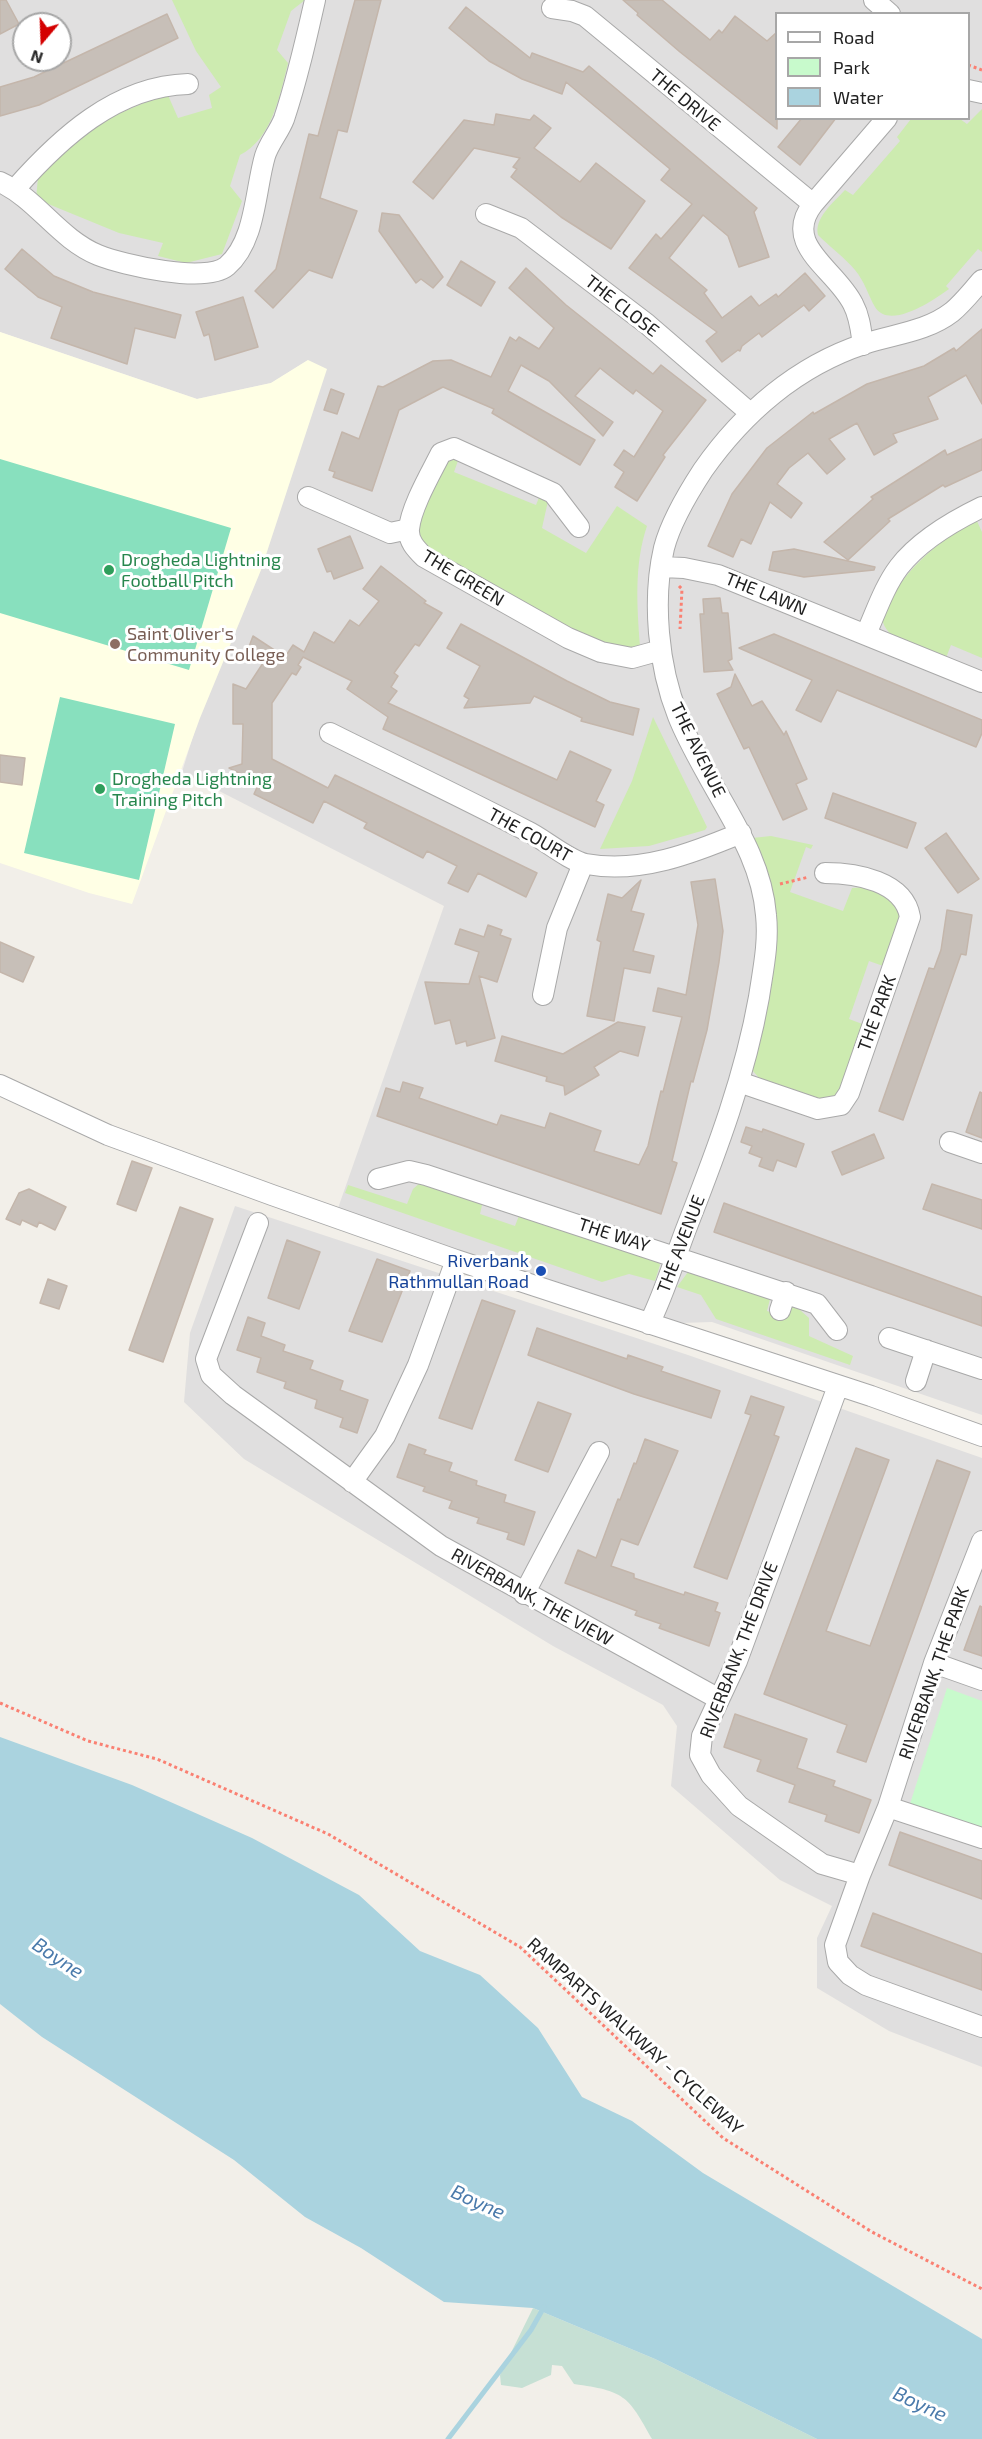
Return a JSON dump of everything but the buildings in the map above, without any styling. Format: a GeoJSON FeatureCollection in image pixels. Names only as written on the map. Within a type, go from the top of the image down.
{"type":"FeatureCollection","features":[{"type":"Feature","properties":{"kind":"street"},"geometry":{"type":"LineString","coordinates":[[188,84],[166,85],[88,118],[8,186],[57,229],[97,255],[142,267],[201,274],[226,267],[244,243],[266,153],[283,122],[301,63],[315,0]]}},
{"type":"Feature","properties":{"kind":"street"},"geometry":{"type":"LineString","coordinates":[[874,0],[888,12]]}},
{"type":"Feature","properties":{"kind":"street","name":"THE DRIVE"},"geometry":{"type":"LineString","coordinates":[[552,8],[585,16],[813,204]]}},
{"type":"Feature","properties":{"kind":"street"},"geometry":{"type":"LineString","coordinates":[[863,345],[854,304],[838,280],[806,246],[802,235],[805,214],[885,120]]}},
{"type":"Feature","properties":{"kind":"street","name":"THE CLOSE"},"geometry":{"type":"LineString","coordinates":[[486,213],[522,228],[647,324],[749,412]]}},
{"type":"Feature","properties":{"kind":"street","name":"THE AVENUE"},"geometry":{"type":"LineString","coordinates":[[648,1324],[723,1134],[739,1082],[758,1003],[766,950],[766,914],[762,889],[741,833],[677,714],[662,650],[659,595],[668,575],[669,534],[685,500],[719,447],[749,412],[810,369],[863,345],[930,326],[951,313],[982,280]]}},
{"type":"Feature","properties":{"kind":"street","name":"THE GREEN"},"geometry":{"type":"LineString","coordinates":[[579,527],[553,494],[454,448],[441,453],[415,508],[409,529],[415,548],[424,557],[568,638],[601,652],[632,658],[662,650]]}},
{"type":"Feature","properties":{"kind":"street"},"geometry":{"type":"LineString","coordinates":[[308,497],[390,533],[409,529]]}},
{"type":"Feature","properties":{"kind":"street"},"geometry":{"type":"LineString","coordinates":[[866,634],[884,592],[900,566],[925,543],[958,519],[982,507]]}},
{"type":"Feature","properties":{"kind":"street","name":"THE LAWN"},"geometry":{"type":"LineString","coordinates":[[668,575],[684,568],[718,575],[982,682]]}},
{"type":"Feature","properties":{"kind":"street","name":"THE COURT"},"geometry":{"type":"LineString","coordinates":[[330,733],[535,835],[583,864],[621,866],[657,862],[692,853],[741,833]]}},
{"type":"Feature","properties":{"kind":"street"},"geometry":{"type":"LineString","coordinates":[[543,995],[557,928],[583,864]]}},
{"type":"Feature","properties":{"kind":"street","name":"THE PARK"},"geometry":{"type":"LineString","coordinates":[[739,1082],[818,1109],[841,1105],[849,1093],[910,917],[908,905],[895,889],[847,873],[825,873]]}},
{"type":"Feature","properties":{"kind":"street"},"geometry":{"type":"LineString","coordinates":[[0,1085],[108,1135],[456,1260],[982,1436]]}},
{"type":"Feature","properties":{"kind":"street"},"geometry":{"type":"LineString","coordinates":[[950,1142],[982,1153]]}},
{"type":"Feature","properties":{"kind":"street","name":"THE WAY"},"geometry":{"type":"LineString","coordinates":[[378,1179],[409,1171],[426,1175],[676,1256],[783,1301],[817,1304],[837,1330]]}},
{"type":"Feature","properties":{"kind":"street","name":"RIVERBANK, THE VIEW"},"geometry":{"type":"LineString","coordinates":[[258,1224],[206,1359],[211,1375],[441,1546],[719,1699]]}},
{"type":"Feature","properties":{"kind":"street"},"geometry":{"type":"LineString","coordinates":[[352,1482],[385,1436],[413,1376],[456,1260]]}},
{"type":"Feature","properties":{"kind":"street"},"geometry":{"type":"LineString","coordinates":[[889,1338],[982,1369]]}},
{"type":"Feature","properties":{"kind":"street"},"geometry":{"type":"LineString","coordinates":[[916,1381],[926,1350]]}},
{"type":"Feature","properties":{"kind":"street","name":"RIVERBANK, THE DRIVE"},"geometry":{"type":"LineString","coordinates":[[838,1386],[737,1661],[702,1736],[700,1755],[711,1775],[739,1806],[822,1864],[860,1875]]}},
{"type":"Feature","properties":{"kind":"street"},"geometry":{"type":"LineString","coordinates":[[525,1594],[600,1452]]}},
{"type":"Feature","properties":{"kind":"street","name":"RIVERBANK, THE PARK"},"geometry":{"type":"LineString","coordinates":[[982,1541],[934,1663],[888,1806],[835,1945],[838,1962],[850,1975],[866,1985],[982,2027]]}},
{"type":"Feature","properties":{"kind":"street"},"geometry":{"type":"LineString","coordinates":[[934,1663],[982,1680]]}},
{"type":"Feature","properties":{"kind":"street"},"geometry":{"type":"LineString","coordinates":[[888,1806],[982,1838]]}},
{"type":"Feature","properties":{"kind":"path"},"geometry":{"type":"LineString","coordinates":[[668,575],[682,589],[680,631]]}},
{"type":"Feature","properties":{"kind":"path"},"geometry":{"type":"LineString","coordinates":[[762,889],[825,873]]}},
{"type":"Feature","properties":{"kind":"path","name":"RAMPARTS WALKWAY - CYCLEWAY"},"geometry":{"type":"LineString","coordinates":[[0,1703],[88,1742],[157,1759],[328,1833],[510,1941],[520,1947],[723,2138],[872,2232],[982,2289]]}},
{"type":"Feature","properties":{"kind":"shaded area"},"geometry":{"type":"Polygon","coordinates":[[[0,0],[982,0],[982,1415],[712,1322],[649,1324],[337,1211],[444,906],[182,772],[308,360],[271,383],[197,399],[0,332],[0,0]]]}},
{"type":"Feature","properties":{"kind":"shaded area","name":"Saint Oliver's Community College"},"geometry":{"type":"Polygon","coordinates":[[[0,332],[197,399],[271,383],[308,360],[327,369],[261,570],[200,718],[132,904],[89,893],[0,863],[0,332]]]}},
{"type":"Feature","properties":{"kind":"shaded area"},"geometry":{"type":"Polygon","coordinates":[[[235,1206],[688,1355],[982,1458],[982,2067],[889,2031],[817,1988],[817,1938],[832,1906],[780,1880],[671,1786],[677,1726],[663,1705],[553,1646],[244,1459],[184,1402],[190,1333],[235,1206]]]}},
{"type":"Feature","properties":{"kind":"shaded area"},"geometry":{"type":"Polygon","coordinates":[[[533,2308],[655,2359],[817,2439],[652,2439],[637,2413],[623,2398],[604,2389],[574,2384],[562,2366],[552,2365],[551,2375],[522,2388],[501,2385],[500,2375],[533,2308]]]}},
{"type":"Feature","properties":{"kind":"green space"},"geometry":{"type":"Polygon","coordinates":[[[172,0],[305,0],[291,11],[277,50],[288,63],[273,115],[260,138],[240,155],[230,186],[242,201],[222,254],[186,263],[158,256],[163,243],[119,233],[36,199],[38,177],[90,126],[167,93],[178,118],[212,108],[209,95],[221,87],[196,51],[172,0]]]}},
{"type":"Feature","properties":{"kind":"green space"},"geometry":{"type":"Polygon","coordinates":[[[982,109],[982,252],[978,249],[946,286],[949,289],[934,299],[912,311],[891,316],[882,314],[875,307],[855,270],[818,235],[819,222],[845,190],[853,195],[900,141],[897,137],[910,120],[961,120],[967,124],[982,109]]]}},
{"type":"Feature","properties":{"kind":"green space"},"geometry":{"type":"Polygon","coordinates":[[[459,458],[454,472],[536,505],[540,495],[548,501],[542,528],[586,553],[617,506],[647,526],[638,570],[640,646],[619,646],[594,640],[565,628],[535,614],[431,554],[419,541],[417,526],[441,468],[447,460],[459,458]]]}},
{"type":"Feature","properties":{"kind":"green space","name":"Drogheda Lightning Football Pitch"},"geometry":{"type":"Polygon","coordinates":[[[0,459],[231,528],[189,670],[0,613],[0,459]]]}},
{"type":"Feature","properties":{"kind":"green space"},"geometry":{"type":"Polygon","coordinates":[[[976,519],[982,532],[982,658],[951,645],[946,658],[898,639],[884,626],[882,617],[899,586],[933,549],[976,519]]]}},
{"type":"Feature","properties":{"kind":"green space","name":"Drogheda Lightning Training Pitch"},"geometry":{"type":"Polygon","coordinates":[[[60,697],[175,724],[139,880],[24,853],[60,697]]]}},
{"type":"Feature","properties":{"kind":"green space"},"geometry":{"type":"Polygon","coordinates":[[[653,717],[707,827],[705,830],[649,846],[600,849],[632,781],[653,717]]]}},
{"type":"Feature","properties":{"kind":"green space"},"geometry":{"type":"Polygon","coordinates":[[[771,836],[813,845],[811,849],[806,847],[790,892],[843,911],[852,888],[867,888],[889,897],[899,908],[898,929],[886,967],[869,961],[849,1019],[865,1025],[839,1095],[819,1102],[761,1080],[752,1070],[769,990],[752,838],[771,836]]]}},
{"type":"Feature","properties":{"kind":"green space"},"geometry":{"type":"Polygon","coordinates":[[[421,1182],[483,1201],[480,1214],[515,1226],[520,1213],[658,1260],[660,1265],[655,1281],[629,1274],[602,1282],[345,1193],[348,1185],[407,1204],[413,1189],[421,1182]]]}},
{"type":"Feature","properties":{"kind":"green space"},"geometry":{"type":"Polygon","coordinates":[[[696,1269],[771,1295],[767,1311],[787,1317],[792,1303],[809,1318],[809,1336],[853,1356],[850,1365],[716,1319],[701,1295],[677,1287],[688,1272],[696,1269]]]}},
{"type":"Feature","properties":{"kind":"green space"},"geometry":{"type":"Polygon","coordinates":[[[947,1688],[982,1701],[982,1831],[909,1807],[947,1688]]]}},
{"type":"Feature","properties":{"kind":"water","name":"Boyne"},"geometry":{"type":"Polygon","coordinates":[[[0,1737],[132,1785],[252,1838],[359,1895],[420,1951],[480,1975],[538,2028],[582,2097],[632,2121],[703,2173],[982,2339],[982,2439],[817,2439],[655,2359],[533,2308],[444,2302],[361,2248],[305,2217],[234,2160],[42,2037],[0,2004],[0,1737]]]}},
{"type":"Feature","properties":{"kind":"waterway"},"geometry":{"type":"LineString","coordinates":[[448,2439],[531,2330],[544,2307]]}},
{"type":"Feature","properties":{"kind":"place","name":"Drogheda Lightning Football Pitch"},"geometry":{"type":"Point","coordinates":[109,570]}},
{"type":"Feature","properties":{"kind":"place","name":"Saint Oliver's Community College"},"geometry":{"type":"Point","coordinates":[115,644]}},
{"type":"Feature","properties":{"kind":"place","name":"Drogheda Lightning Training Pitch"},"geometry":{"type":"Point","coordinates":[100,789]}},
{"type":"Feature","properties":{"kind":"place","name":"Riverbank Rathmullan Road"},"geometry":{"type":"Point","coordinates":[541,1271]}}]}
